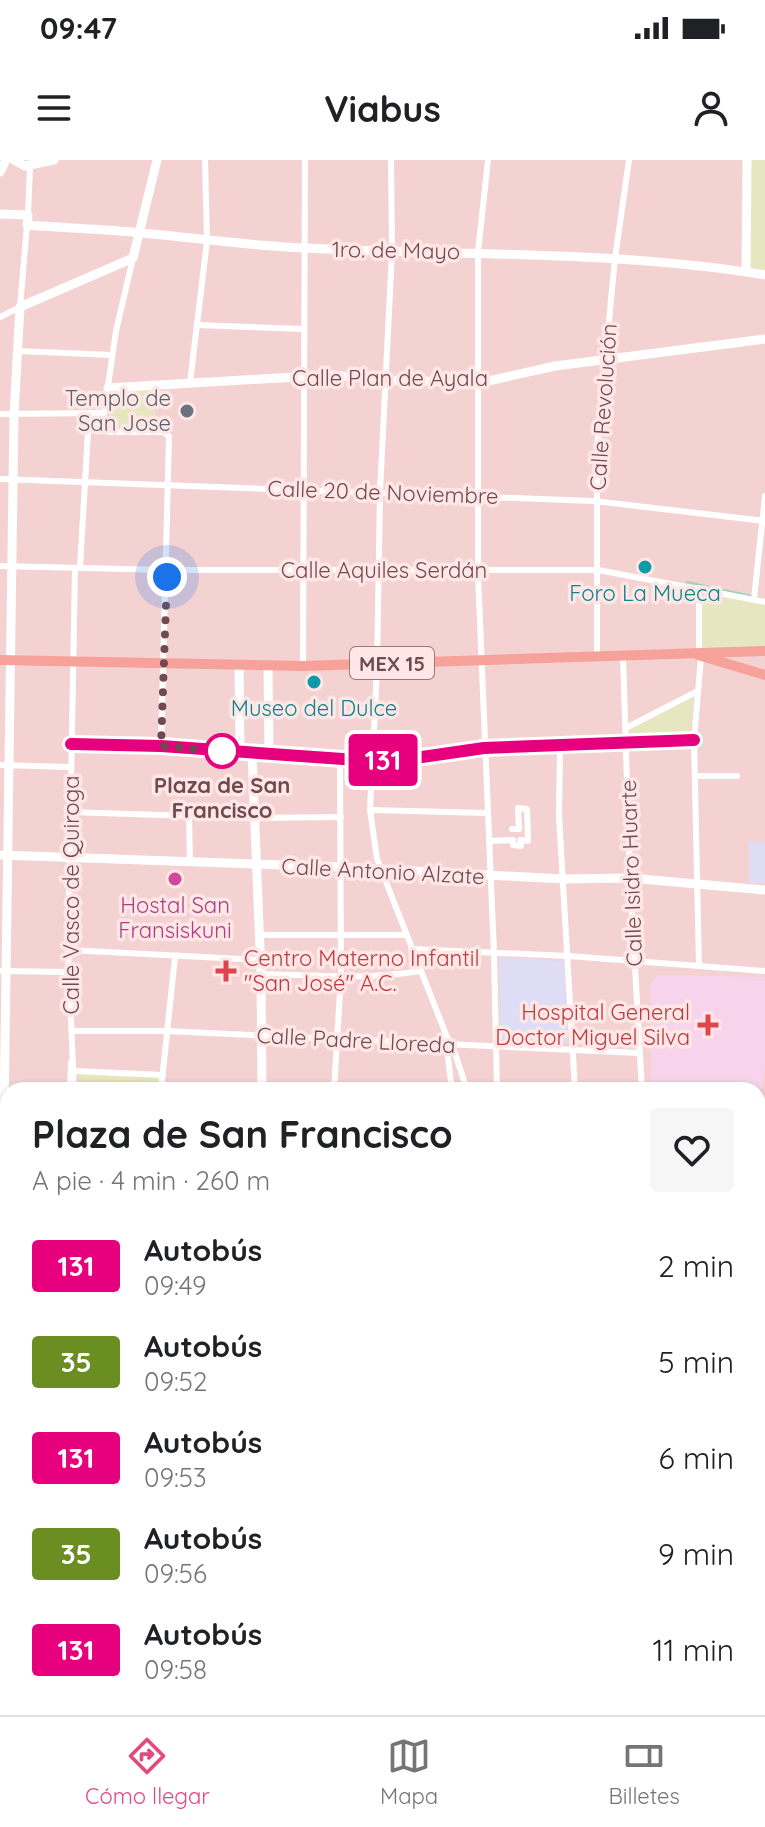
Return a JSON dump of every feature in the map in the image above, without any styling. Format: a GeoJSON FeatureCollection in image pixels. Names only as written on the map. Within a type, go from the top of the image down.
{"type":"FeatureCollection","features":[{"type":"Feature","properties":{"kind":"main road","name":"MEX 15"},"geometry":{"type":"LineString","coordinates":[[0,660],[303,666],[765,651]]}},
{"type":"Feature","properties":{"kind":"main road","name":"MEX 15"},"geometry":{"type":"LineString","coordinates":[[698,654],[765,675]]}},
{"type":"Feature","properties":{"kind":"street"},"geometry":{"type":"LineString","coordinates":[[0,172],[6,160]]}},
{"type":"Feature","properties":{"kind":"street"},"geometry":{"type":"LineString","coordinates":[[14,160],[20,165],[30,166],[54,160]]}},
{"type":"Feature","properties":{"kind":"street"},"geometry":{"type":"LineString","coordinates":[[97,422],[104,413],[112,355],[157,160]]}},
{"type":"Feature","properties":{"kind":"street"},"geometry":{"type":"LineString","coordinates":[[190,383],[207,241],[205,160]]}},
{"type":"Feature","properties":{"kind":"street"},"geometry":{"type":"LineString","coordinates":[[303,666],[305,160]]}},
{"type":"Feature","properties":{"kind":"street"},"geometry":{"type":"LineString","coordinates":[[391,160],[392,251],[380,492],[380,571],[370,810],[381,870],[464,1082]]}},
{"type":"Feature","properties":{"kind":"street"},"geometry":{"type":"LineString","coordinates":[[488,160],[478,252],[478,570],[497,1082]]}},
{"type":"Feature","properties":{"kind":"street","name":"Calle Revolución"},"geometry":{"type":"LineString","coordinates":[[597,656],[597,447],[615,258],[629,160]]}},
{"type":"Feature","properties":{"kind":"street"},"geometry":{"type":"LineString","coordinates":[[746,272],[747,160]]}},
{"type":"Feature","properties":{"kind":"street"},"geometry":{"type":"LineString","coordinates":[[5,1082],[5,766],[12,660],[14,414],[30,166]]}},
{"type":"Feature","properties":{"kind":"street","name":"1ro. de Mayo"},"geometry":{"type":"LineString","coordinates":[[0,214],[207,241],[304,248],[615,258],[765,275]]}},
{"type":"Feature","properties":{"kind":"street"},"geometry":{"type":"LineString","coordinates":[[0,317],[133,258]]}},
{"type":"Feature","properties":{"kind":"street"},"geometry":{"type":"LineString","coordinates":[[197,325],[303,329]]}},
{"type":"Feature","properties":{"kind":"street","name":"Calle Plan de Ayala"},"geometry":{"type":"LineString","coordinates":[[108,388],[329,375],[479,383],[555,366],[765,339]]}},
{"type":"Feature","properties":{"kind":"street"},"geometry":{"type":"LineString","coordinates":[[17,351],[112,355]]}},
{"type":"Feature","properties":{"kind":"street"},"geometry":{"type":"LineString","coordinates":[[88,413],[107,432],[163,432],[169,436],[161,746]]}},
{"type":"Feature","properties":{"kind":"street"},"geometry":{"type":"LineString","coordinates":[[0,414],[104,413]]}},
{"type":"Feature","properties":{"kind":"street","name":"Calle Vasco de Quiroga"},"geometry":{"type":"LineString","coordinates":[[73,1082],[68,858],[77,568],[88,432],[97,422]]}},
{"type":"Feature","properties":{"kind":"street","name":"Calle 20 de Noviembre"},"geometry":{"type":"LineString","coordinates":[[0,479],[596,501],[764,521]]}},
{"type":"Feature","properties":{"kind":"street"},"geometry":{"type":"LineString","coordinates":[[754,599],[765,496]]}},
{"type":"Feature","properties":{"kind":"street","name":"Calle Aquiles Serdán"},"geometry":{"type":"LineString","coordinates":[[0,566],[303,571],[596,570],[765,602]]}},
{"type":"Feature","properties":{"kind":"street"},"geometry":{"type":"LineString","coordinates":[[699,588],[694,740],[699,966]]}},
{"type":"Feature","properties":{"kind":"street","name":"Calle Isidro Huarte"},"geometry":{"type":"LineString","coordinates":[[623,655],[630,878],[641,1082]]}},
{"type":"Feature","properties":{"kind":"street"},"geometry":{"type":"LineString","coordinates":[[239,666],[240,752]]}},
{"type":"Feature","properties":{"kind":"street"},"geometry":{"type":"LineString","coordinates":[[268,666],[269,754]]}},
{"type":"Feature","properties":{"kind":"street"},"geometry":{"type":"LineString","coordinates":[[626,728],[698,691]]}},
{"type":"Feature","properties":{"kind":"street"},"geometry":{"type":"LineString","coordinates":[[71,744],[161,746],[371,761],[484,748],[694,740]]}},
{"type":"Feature","properties":{"kind":"street"},"geometry":{"type":"LineString","coordinates":[[560,746],[559,815],[575,1082]]}},
{"type":"Feature","properties":{"kind":"street"},"geometry":{"type":"LineString","coordinates":[[252,753],[262,1082]]}},
{"type":"Feature","properties":{"kind":"street"},"geometry":{"type":"LineString","coordinates":[[334,1082],[341,976],[340,760]]}},
{"type":"Feature","properties":{"kind":"street"},"geometry":{"type":"LineString","coordinates":[[5,766],[70,767]]}},
{"type":"Feature","properties":{"kind":"street"},"geometry":{"type":"LineString","coordinates":[[696,776],[737,776]]}},
{"type":"Feature","properties":{"kind":"street"},"geometry":{"type":"LineString","coordinates":[[489,841],[513,840],[513,845],[521,846],[520,840],[528,841],[527,809],[518,808],[519,829],[512,829]]}},
{"type":"Feature","properties":{"kind":"street"},"geometry":{"type":"LineString","coordinates":[[370,810],[488,813]]}},
{"type":"Feature","properties":{"kind":"street"},"geometry":{"type":"LineString","coordinates":[[69,812],[253,818],[341,817]]}},
{"type":"Feature","properties":{"kind":"street"},"geometry":{"type":"LineString","coordinates":[[189,816],[190,862]]}},
{"type":"Feature","properties":{"kind":"street","name":"Calle Antonio Alzate"},"geometry":{"type":"LineString","coordinates":[[5,855],[341,867],[563,879],[630,878],[765,890]]}},
{"type":"Feature","properties":{"kind":"street"},"geometry":{"type":"LineString","coordinates":[[257,935],[406,935]]}},
{"type":"Feature","properties":{"kind":"street"},"geometry":{"type":"LineString","coordinates":[[411,949],[569,956],[765,971]]}},
{"type":"Feature","properties":{"kind":"street"},"geometry":{"type":"LineString","coordinates":[[68,950],[259,960]]}},
{"type":"Feature","properties":{"kind":"street"},"geometry":{"type":"LineString","coordinates":[[162,1082],[175,957]]}},
{"type":"Feature","properties":{"kind":"street"},"geometry":{"type":"LineString","coordinates":[[4,971],[69,972]]}},
{"type":"Feature","properties":{"kind":"street"},"geometry":{"type":"LineString","coordinates":[[261,974],[398,975],[420,971]]}},
{"type":"Feature","properties":{"kind":"street","name":"Calle Vasco de Quiroga"},"geometry":{"type":"LineString","coordinates":[[72,1031],[72,1082]]}},
{"type":"Feature","properties":{"kind":"street","name":"Calle Padre Lloreda"},"geometry":{"type":"LineString","coordinates":[[72,1031],[166,1031],[639,1053]]}},
{"type":"Feature","properties":{"kind":"street"},"geometry":{"type":"LineString","coordinates":[[448,1042],[451,1082]]}},
{"type":"Feature","properties":{"kind":"street"},"geometry":{"type":"LineString","coordinates":[[75,1071],[163,1075]]}},
{"type":"Feature","properties":{"kind":"shaded area"},"geometry":{"type":"Polygon","coordinates":[[[0,160],[765,160],[765,1082],[0,1082],[0,160]]]}},
{"type":"Feature","properties":{"kind":"shaded area"},"geometry":{"type":"Polygon","coordinates":[[[749,841],[765,842],[765,883],[749,883],[749,841]]]}},
{"type":"Feature","properties":{"kind":"shaded area"},"geometry":{"type":"Polygon","coordinates":[[[499,957],[564,961],[566,1044],[505,1041],[500,1035],[499,957]]]}},
{"type":"Feature","properties":{"kind":"shaded area","name":"Hospital General Doctor Miguel Silva"},"geometry":{"type":"Polygon","coordinates":[[[658,975],[765,977],[763,1082],[651,1082],[650,984],[658,975]]]}},
{"type":"Feature","properties":{"kind":"green space"},"geometry":{"type":"Polygon","coordinates":[[[750,160],[765,160],[765,272],[749,270],[750,160]]]}},
{"type":"Feature","properties":{"kind":"green space"},"geometry":{"type":"Polygon","coordinates":[[[154,388],[156,425],[113,425],[113,390],[154,388]]]}},
{"type":"Feature","properties":{"kind":"green space"},"geometry":{"type":"Polygon","coordinates":[[[707,592],[765,603],[765,646],[702,649],[702,598],[707,592]]]}},
{"type":"Feature","properties":{"kind":"green space"},"geometry":{"type":"Polygon","coordinates":[[[694,697],[690,734],[630,737],[630,730],[694,697]]]}},
{"type":"Feature","properties":{"kind":"green space"},"geometry":{"type":"Polygon","coordinates":[[[78,1074],[160,1077],[159,1082],[78,1082],[78,1074]]]}},
{"type":"Feature","properties":{"kind":"waterway"},"geometry":{"type":"LineString","coordinates":[[687,582],[752,596]]}},
{"type":"Feature","properties":{"kind":"bus line","name":"131"},"geometry":{"type":"LineString","coordinates":[[71,744],[161,746],[371,761],[484,748],[694,740]]}},
{"type":"Feature","properties":{"kind":"place","name":"Templo de San Jose"},"geometry":{"type":"Point","coordinates":[187,411]}},
{"type":"Feature","properties":{"kind":"place","name":"Foro La Mueca"},"geometry":{"type":"Point","coordinates":[645,567]}},
{"type":"Feature","properties":{"kind":"place","name":"Museo del Dulce"},"geometry":{"type":"Point","coordinates":[314,682]}},
{"type":"Feature","properties":{"kind":"place","name":"Plaza de San Francisco"},"geometry":{"type":"Point","coordinates":[222,751]}},
{"type":"Feature","properties":{"kind":"place","name":"Hostal San Fransiskuni"},"geometry":{"type":"Point","coordinates":[175,879]}},
{"type":"Feature","properties":{"kind":"place","name":"Centro Materno Infantil \"San José\" A.C."},"geometry":{"type":"Point","coordinates":[226,971]}},
{"type":"Feature","properties":{"kind":"place","name":"Hospital General Doctor Miguel Silva"},"geometry":{"type":"Point","coordinates":[708,1025]}},
{"type":"Feature","properties":{"kind":"route"},"geometry":{"type":"LineString","coordinates":[[167,577],[161,746],[222,751]]}}]}
